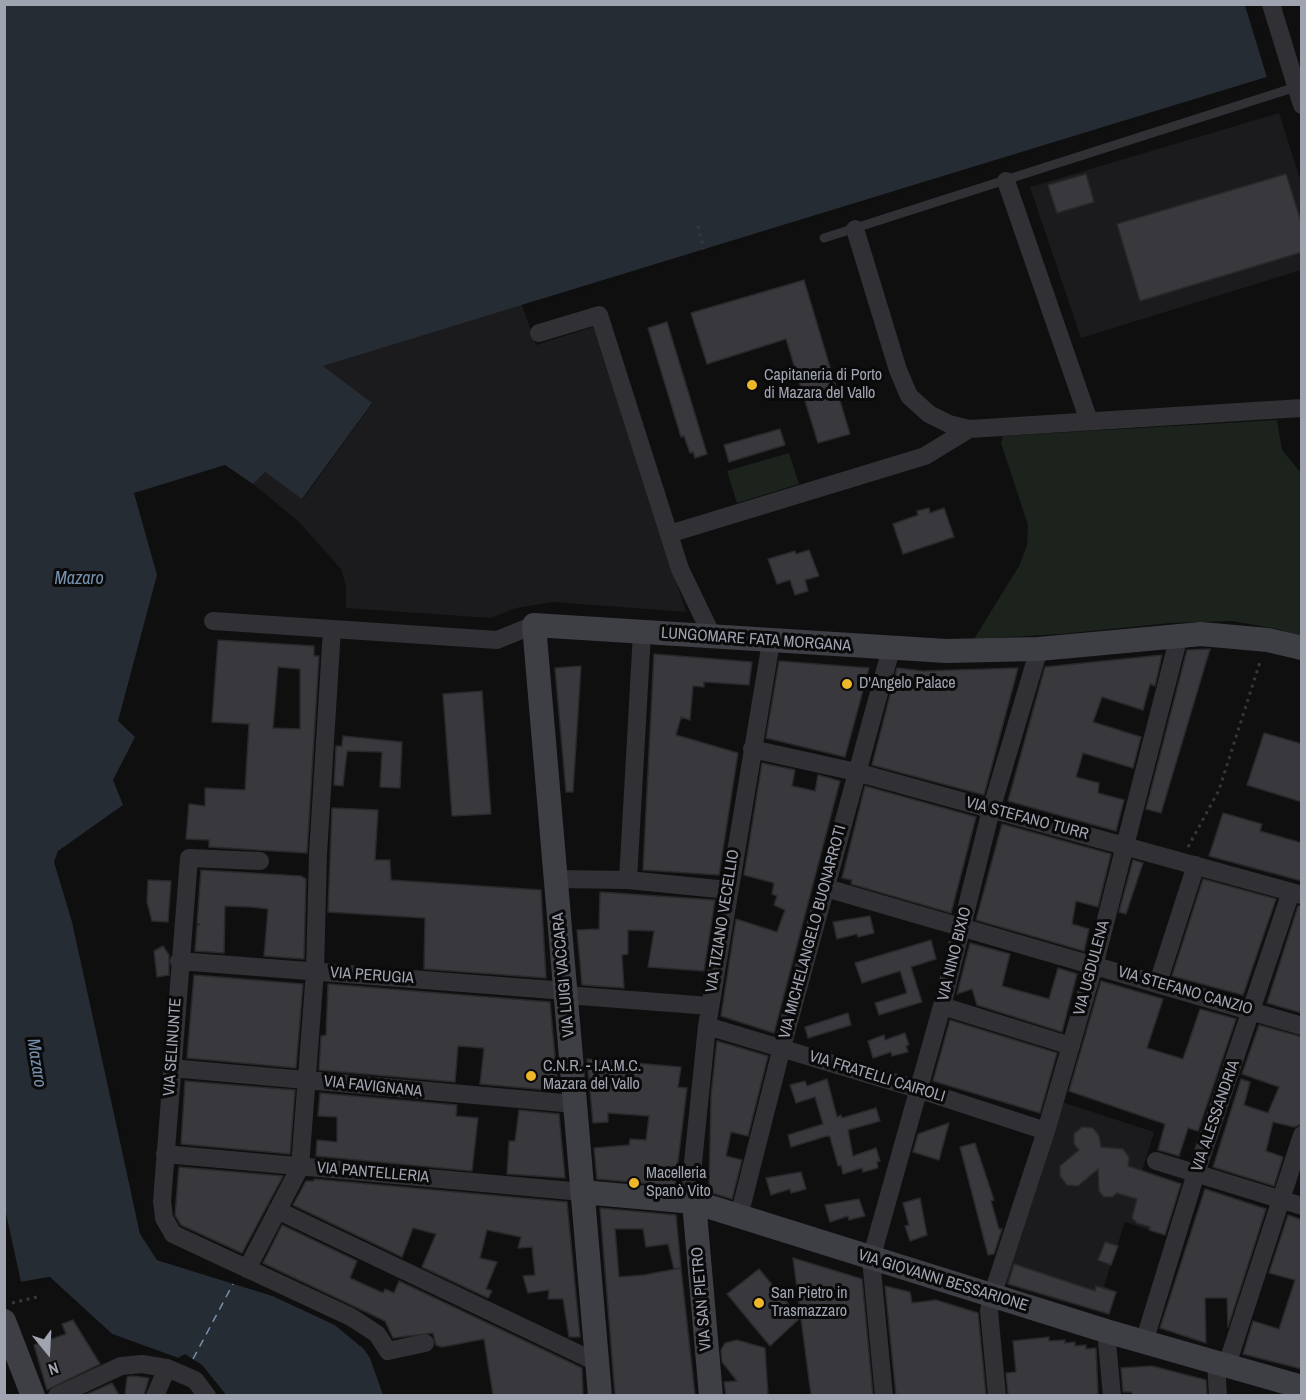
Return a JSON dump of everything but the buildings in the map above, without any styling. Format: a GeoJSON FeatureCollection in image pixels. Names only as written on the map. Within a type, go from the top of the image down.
{"type":"FeatureCollection","features":[{"type":"Feature","properties":{"kind":"main road","name":"LUNGOMARE FATA MORGANA"},"geometry":{"type":"LineString","coordinates":[[534,625],[771,642],[946,651],[1039,649],[1219,634],[1268,640],[1302,648]]}},
{"type":"Feature","properties":{"kind":"main road","name":"VIA LUIGI VACCARA"},"geometry":{"type":"LineString","coordinates":[[534,625],[600,1395]]}},
{"type":"Feature","properties":{"kind":"main road","name":"VIA GIOVANNI BESSARIONE"},"geometry":{"type":"LineString","coordinates":[[582,1192],[694,1202],[1106,1331],[1301,1387]]}},
{"type":"Feature","properties":{"kind":"main road","name":"VIA SAN PIETRO"},"geometry":{"type":"LineString","coordinates":[[694,1202],[711,1395]]}},
{"type":"Feature","properties":{"kind":"main road"},"geometry":{"type":"LineString","coordinates":[[4,1321],[9,1350],[33,1395]]}},
{"type":"Feature","properties":{"kind":"street"},"geometry":{"type":"LineString","coordinates":[[1271,4],[1293,47],[1299,96]]}},
{"type":"Feature","properties":{"kind":"street"},"geometry":{"type":"LineString","coordinates":[[1006,181],[1089,421]]}},
{"type":"Feature","properties":{"kind":"street"},"geometry":{"type":"LineString","coordinates":[[855,229],[898,370],[909,396],[929,414],[949,424],[969,429],[1302,408]]}},
{"type":"Feature","properties":{"kind":"street"},"geometry":{"type":"LineString","coordinates":[[539,333],[599,315],[680,569],[713,638]]}},
{"type":"Feature","properties":{"kind":"street"},"geometry":{"type":"LineString","coordinates":[[669,534],[925,456],[969,429]]}},
{"type":"Feature","properties":{"kind":"street","name":"LUNGOMARE FATA MORGANA"},"geometry":{"type":"LineString","coordinates":[[213,621],[497,640],[534,625]]}},
{"type":"Feature","properties":{"kind":"street"},"geometry":{"type":"LineString","coordinates":[[332,629],[318,854],[315,971],[300,1167],[247,1269],[351,1317],[377,1334],[388,1351],[425,1343]]}},
{"type":"Feature","properties":{"kind":"street"},"geometry":{"type":"LineString","coordinates":[[628,880],[642,633]]}},
{"type":"Feature","properties":{"kind":"street","name":"VIA UGDULENA"},"geometry":{"type":"LineString","coordinates":[[997,1395],[989,1311],[992,1296],[1046,1131],[1094,966],[1179,636]]}},
{"type":"Feature","properties":{"kind":"street","name":"VIA TIZIANO VECELLIO"},"geometry":{"type":"LineString","coordinates":[[694,1202],[691,1182],[707,1026],[771,642]]}},
{"type":"Feature","properties":{"kind":"street","name":"VIA MICHELANGELO BUONARROTI"},"geometry":{"type":"LineString","coordinates":[[739,1216],[782,1047],[891,649]]}},
{"type":"Feature","properties":{"kind":"street","name":"VIA NINO BIXIO"},"geometry":{"type":"LineString","coordinates":[[871,1259],[942,1006],[991,810],[1039,649]]}},
{"type":"Feature","properties":{"kind":"street","name":"VIA STEFANO TURR"},"geometry":{"type":"LineString","coordinates":[[752,749],[856,772],[1296,893]]}},
{"type":"Feature","properties":{"kind":"street","name":"VIA SELINUNTE"},"geometry":{"type":"LineString","coordinates":[[247,1269],[173,1234],[164,1218],[162,1201],[179,961],[189,858],[260,861]]}},
{"type":"Feature","properties":{"kind":"street"},"geometry":{"type":"LineString","coordinates":[[1158,983],[1189,863]]}},
{"type":"Feature","properties":{"kind":"street"},"geometry":{"type":"LineString","coordinates":[[556,879],[628,880],[728,890]]}},
{"type":"Feature","properties":{"kind":"street","name":"VIA STEFANO CANZIO"},"geometry":{"type":"LineString","coordinates":[[826,888],[962,930],[1158,983],[1302,1026]]}},
{"type":"Feature","properties":{"kind":"street","name":"VIA ALESSANDRIA"},"geometry":{"type":"LineString","coordinates":[[1144,1342],[1196,1173],[1296,893]]}},
{"type":"Feature","properties":{"kind":"street","name":"VIA PERUGIA"},"geometry":{"type":"LineString","coordinates":[[179,961],[710,1006]]}},
{"type":"Feature","properties":{"kind":"street"},"geometry":{"type":"LineString","coordinates":[[942,1006],[1071,1046]]}},
{"type":"Feature","properties":{"kind":"street","name":"VIA FRATELLI CAIROLI"},"geometry":{"type":"LineString","coordinates":[[707,1026],[782,1047],[1046,1131]]}},
{"type":"Feature","properties":{"kind":"street","name":"VIA FAVIGNANA"},"geometry":{"type":"LineString","coordinates":[[171,1068],[575,1104]]}},
{"type":"Feature","properties":{"kind":"street"},"geometry":{"type":"LineString","coordinates":[[1218,1395],[1222,1364],[1302,1135]]}},
{"type":"Feature","properties":{"kind":"street","name":"VIA PANTELLERIA"},"geometry":{"type":"LineString","coordinates":[[165,1154],[285,1163],[300,1167],[582,1192]]}},
{"type":"Feature","properties":{"kind":"street"},"geometry":{"type":"LineString","coordinates":[[1155,1161],[1302,1206]]}},
{"type":"Feature","properties":{"kind":"street"},"geometry":{"type":"LineString","coordinates":[[278,1210],[598,1363]]}},
{"type":"Feature","properties":{"kind":"street"},"geometry":{"type":"LineString","coordinates":[[871,1259],[884,1395]]}},
{"type":"Feature","properties":{"kind":"street"},"geometry":{"type":"LineString","coordinates":[[1106,1331],[1112,1395]]}},
{"type":"Feature","properties":{"kind":"street"},"geometry":{"type":"LineString","coordinates":[[57,1395],[109,1371],[142,1364],[167,1368],[195,1380],[207,1395]]}},
{"type":"Feature","properties":{"kind":"street"},"geometry":{"type":"LineString","coordinates":[[155,1395],[167,1368]]}},
{"type":"Feature","properties":{"kind":"street"},"geometry":{"type":"LineString","coordinates":[[1301,1387],[1301,1395]]}},
{"type":"Feature","properties":{"kind":"lane"},"geometry":{"type":"LineString","coordinates":[[825,238],[1006,181],[1299,96]]}},
{"type":"Feature","properties":{"kind":"path"},"geometry":{"type":"LineString","coordinates":[[698,226],[704,249]]}},
{"type":"Feature","properties":{"kind":"path"},"geometry":{"type":"LineString","coordinates":[[1189,863],[1193,835],[1219,790],[1268,640]]}},
{"type":"Feature","properties":{"kind":"path"},"geometry":{"type":"LineString","coordinates":[[4,1305],[38,1297]]}},
{"type":"Feature","properties":{"kind":"shaded area"},"geometry":{"type":"Polygon","coordinates":[[[1279,113],[1301,182],[1301,270],[1081,338],[1030,187],[1279,113]]]}},
{"type":"Feature","properties":{"kind":"shaded area"},"geometry":{"type":"Polygon","coordinates":[[[522,305],[536,345],[593,327],[686,612],[554,602],[516,608],[491,618],[346,608],[346,586],[341,569],[298,521],[253,484],[265,472],[303,499],[372,404],[322,366],[522,305]]]}},
{"type":"Feature","properties":{"kind":"shaded area"},"geometry":{"type":"Polygon","coordinates":[[[1277,420],[1282,450],[1301,473],[1301,637],[1278,629],[1232,621],[1170,623],[1061,634],[974,639],[1019,566],[1027,546],[1028,525],[1001,443],[1003,436],[1277,420]]]}},
{"type":"Feature","properties":{"kind":"shaded area"},"geometry":{"type":"Polygon","coordinates":[[[789,453],[799,484],[737,503],[727,471],[789,453]]]}},
{"type":"Feature","properties":{"kind":"shaded area"},"geometry":{"type":"Polygon","coordinates":[[[1062,1102],[1154,1132],[1134,1198],[1158,1206],[1149,1230],[1125,1222],[1104,1286],[1116,1292],[1059,1299],[1004,1283],[1062,1102]]]}},
{"type":"Feature","properties":{"kind":"water","name":"Mazaro"},"geometry":{"type":"Polygon","coordinates":[[[4,5],[1245,5],[1267,77],[323,366],[372,403],[302,499],[265,472],[253,484],[225,465],[134,493],[157,575],[118,721],[135,737],[113,780],[123,805],[58,851],[54,862],[72,922],[140,1233],[157,1260],[273,1296],[335,1325],[363,1348],[370,1358],[383,1395],[226,1395],[202,1365],[185,1355],[178,1358],[112,1334],[50,1277],[21,1282],[4,1204],[4,5]]]}},
{"type":"Feature","properties":{"kind":"pier"},"geometry":{"type":"Polygon","coordinates":[[[1249,4],[1270,76],[1268,80],[523,308],[522,305],[1267,77],[1245,5],[1249,4]]]}},
{"type":"Feature","properties":{"kind":"pier"},"geometry":{"type":"Polygon","coordinates":[[[112,1089],[143,1232],[159,1258],[274,1293],[337,1323],[362,1344],[360,1346],[335,1325],[273,1296],[157,1260],[140,1234],[110,1093],[112,1089]]]}},
{"type":"Feature","properties":{"kind":"pier"},"geometry":{"type":"Polygon","coordinates":[[[49,1277],[112,1334],[178,1358],[185,1354],[202,1365],[226,1395],[222,1396],[200,1367],[185,1358],[177,1361],[111,1336],[49,1280],[22,1285],[21,1282],[49,1277]]]}},
{"type":"Feature","properties":{"kind":"ferry route"},"geometry":{"type":"LineString","coordinates":[[193,1359],[233,1284]]}},
{"type":"Feature","properties":{"kind":"place","name":"Capitaneria di Porto di Mazara del Vallo"},"geometry":{"type":"Point","coordinates":[752,385]}},
{"type":"Feature","properties":{"kind":"place","name":"D'Angelo Palace"},"geometry":{"type":"Point","coordinates":[847,684]}},
{"type":"Feature","properties":{"kind":"place","name":"C.N.R. - I.A.M.C. Mazara del Vallo"},"geometry":{"type":"Point","coordinates":[531,1076]}},
{"type":"Feature","properties":{"kind":"place","name":"Macelleria Spanò Vito"},"geometry":{"type":"Point","coordinates":[634,1183]}},
{"type":"Feature","properties":{"kind":"place","name":"San Pietro in Trasmazzaro"},"geometry":{"type":"Point","coordinates":[759,1303]}}]}
